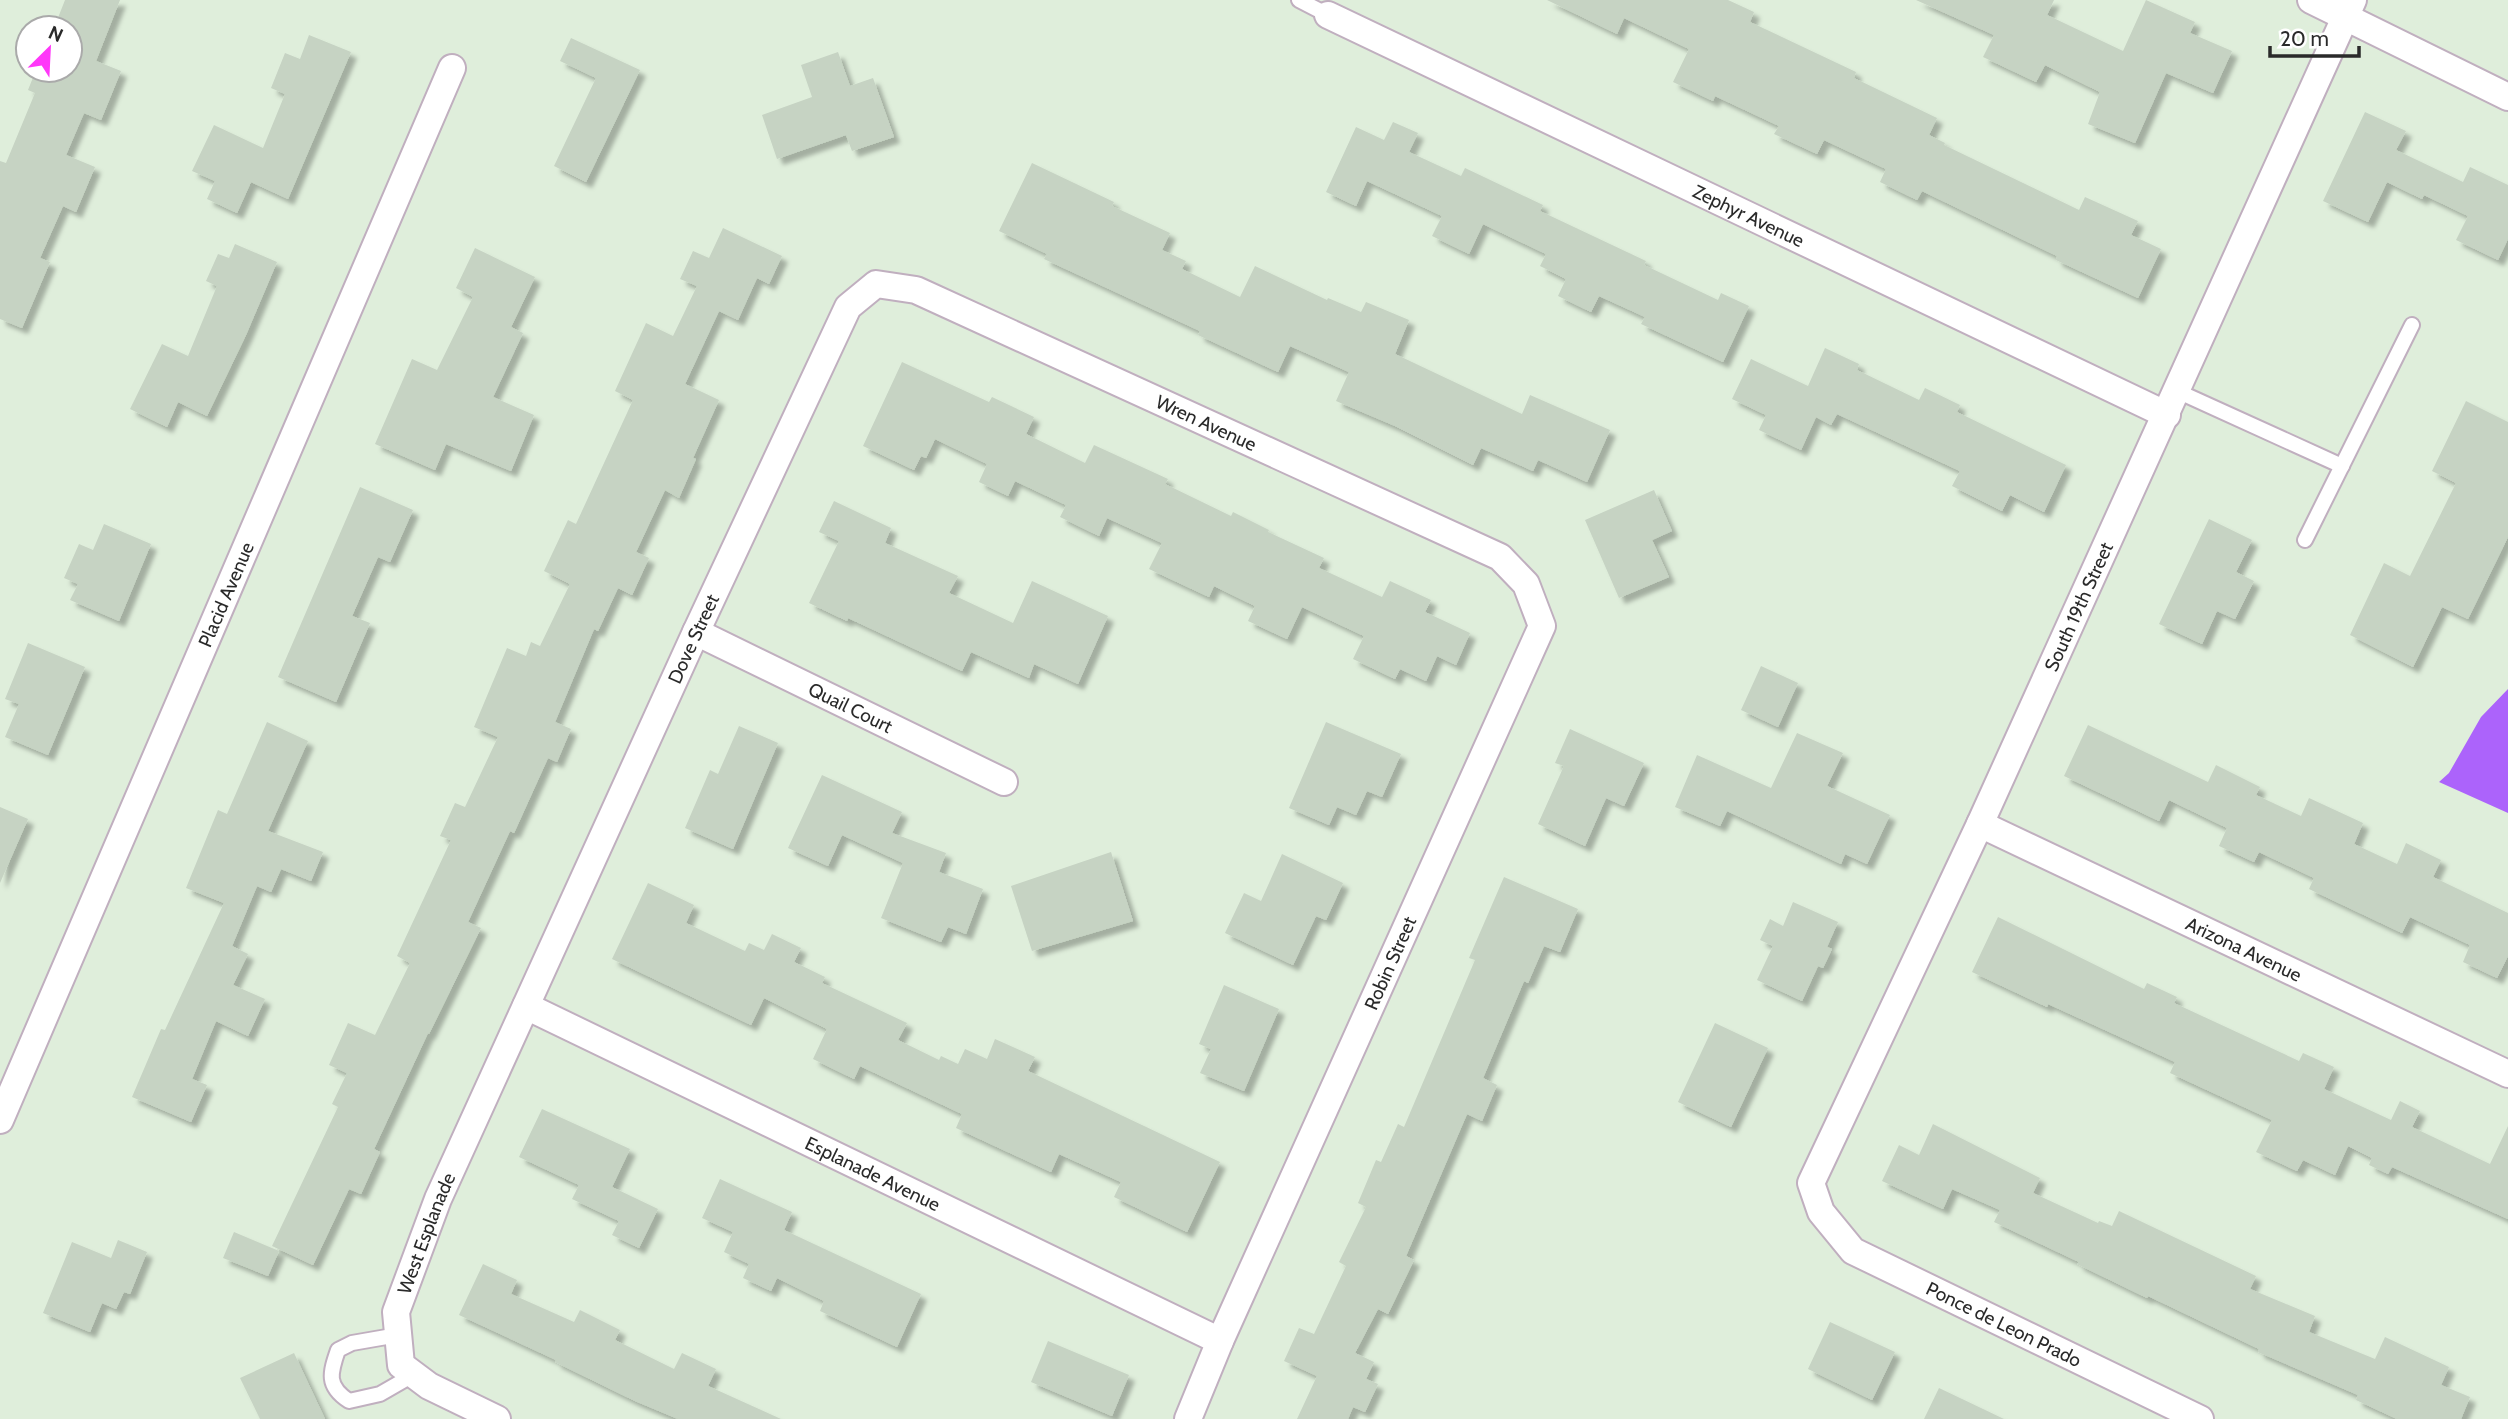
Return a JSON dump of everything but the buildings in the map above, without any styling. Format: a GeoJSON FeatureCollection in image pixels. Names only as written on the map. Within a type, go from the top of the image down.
{"type":"FeatureCollection","features":[{"type":"Feature","properties":{"kind":"street"},"geometry":{"type":"LineString","coordinates":[[2311,0],[2349,8],[2508,97]]}},
{"type":"Feature","properties":{"kind":"street","name":"South 19th Street"},"geometry":{"type":"LineString","coordinates":[[1821,1212],[1811,1183],[1980,824],[2349,8]]}},
{"type":"Feature","properties":{"kind":"street","name":"Zephyr Avenue"},"geometry":{"type":"LineString","coordinates":[[1328,15],[2172,403]]}},
{"type":"Feature","properties":{"kind":"street","name":"Placid Avenue"},"geometry":{"type":"LineString","coordinates":[[0,1120],[452,68]]}},
{"type":"Feature","properties":{"kind":"street","name":"Wren Avenue"},"geometry":{"type":"LineString","coordinates":[[876,284],[916,290],[1500,557],[1526,584]]}},
{"type":"Feature","properties":{"kind":"street","name":"Dove Street"},"geometry":{"type":"LineString","coordinates":[[526,1006],[848,307],[876,284]]}},
{"type":"Feature","properties":{"kind":"street","name":"Robin Street"},"geometry":{"type":"LineString","coordinates":[[1188,1419],[1220,1341],[1542,626],[1526,584]]}},
{"type":"Feature","properties":{"kind":"street","name":"Quail Court"},"geometry":{"type":"LineString","coordinates":[[696,632],[1004,782]]}},
{"type":"Feature","properties":{"kind":"street","name":"Arizona Avenue"},"geometry":{"type":"LineString","coordinates":[[1980,824],[2508,1074]]}},
{"type":"Feature","properties":{"kind":"street","name":"Esplanade Avenue"},"geometry":{"type":"LineString","coordinates":[[526,1006],[1220,1341]]}},
{"type":"Feature","properties":{"kind":"street","name":"West Esplanade"},"geometry":{"type":"LineString","coordinates":[[413,1375],[401,1365],[396,1312],[438,1199],[526,1006]]}},
{"type":"Feature","properties":{"kind":"street","name":"Ponce de Leon Prado"},"geometry":{"type":"LineString","coordinates":[[1821,1212],[1853,1251],[2200,1419]]}},
{"type":"Feature","properties":{"kind":"street"},"geometry":{"type":"LineString","coordinates":[[413,1375],[429,1386],[497,1419]]}},
{"type":"Feature","properties":{"kind":"lane"},"geometry":{"type":"LineString","coordinates":[[1299,0],[1328,15]]}},
{"type":"Feature","properties":{"kind":"lane"},"geometry":{"type":"LineString","coordinates":[[2305,540],[2412,325]]}},
{"type":"Feature","properties":{"kind":"lane"},"geometry":{"type":"LineString","coordinates":[[2172,403],[2342,466]]}},
{"type":"Feature","properties":{"kind":"lane"},"geometry":{"type":"LineString","coordinates":[[398,1335],[352,1343],[338,1350],[332,1368],[332,1383],[337,1393],[349,1401],[380,1394],[413,1375]]}},
{"type":"Feature","properties":{"kind":"shaded area"},"geometry":{"type":"Polygon","coordinates":[[[2508,689],[2508,813],[2439,782],[2449,773],[2481,717],[2508,689]]]}}]}
